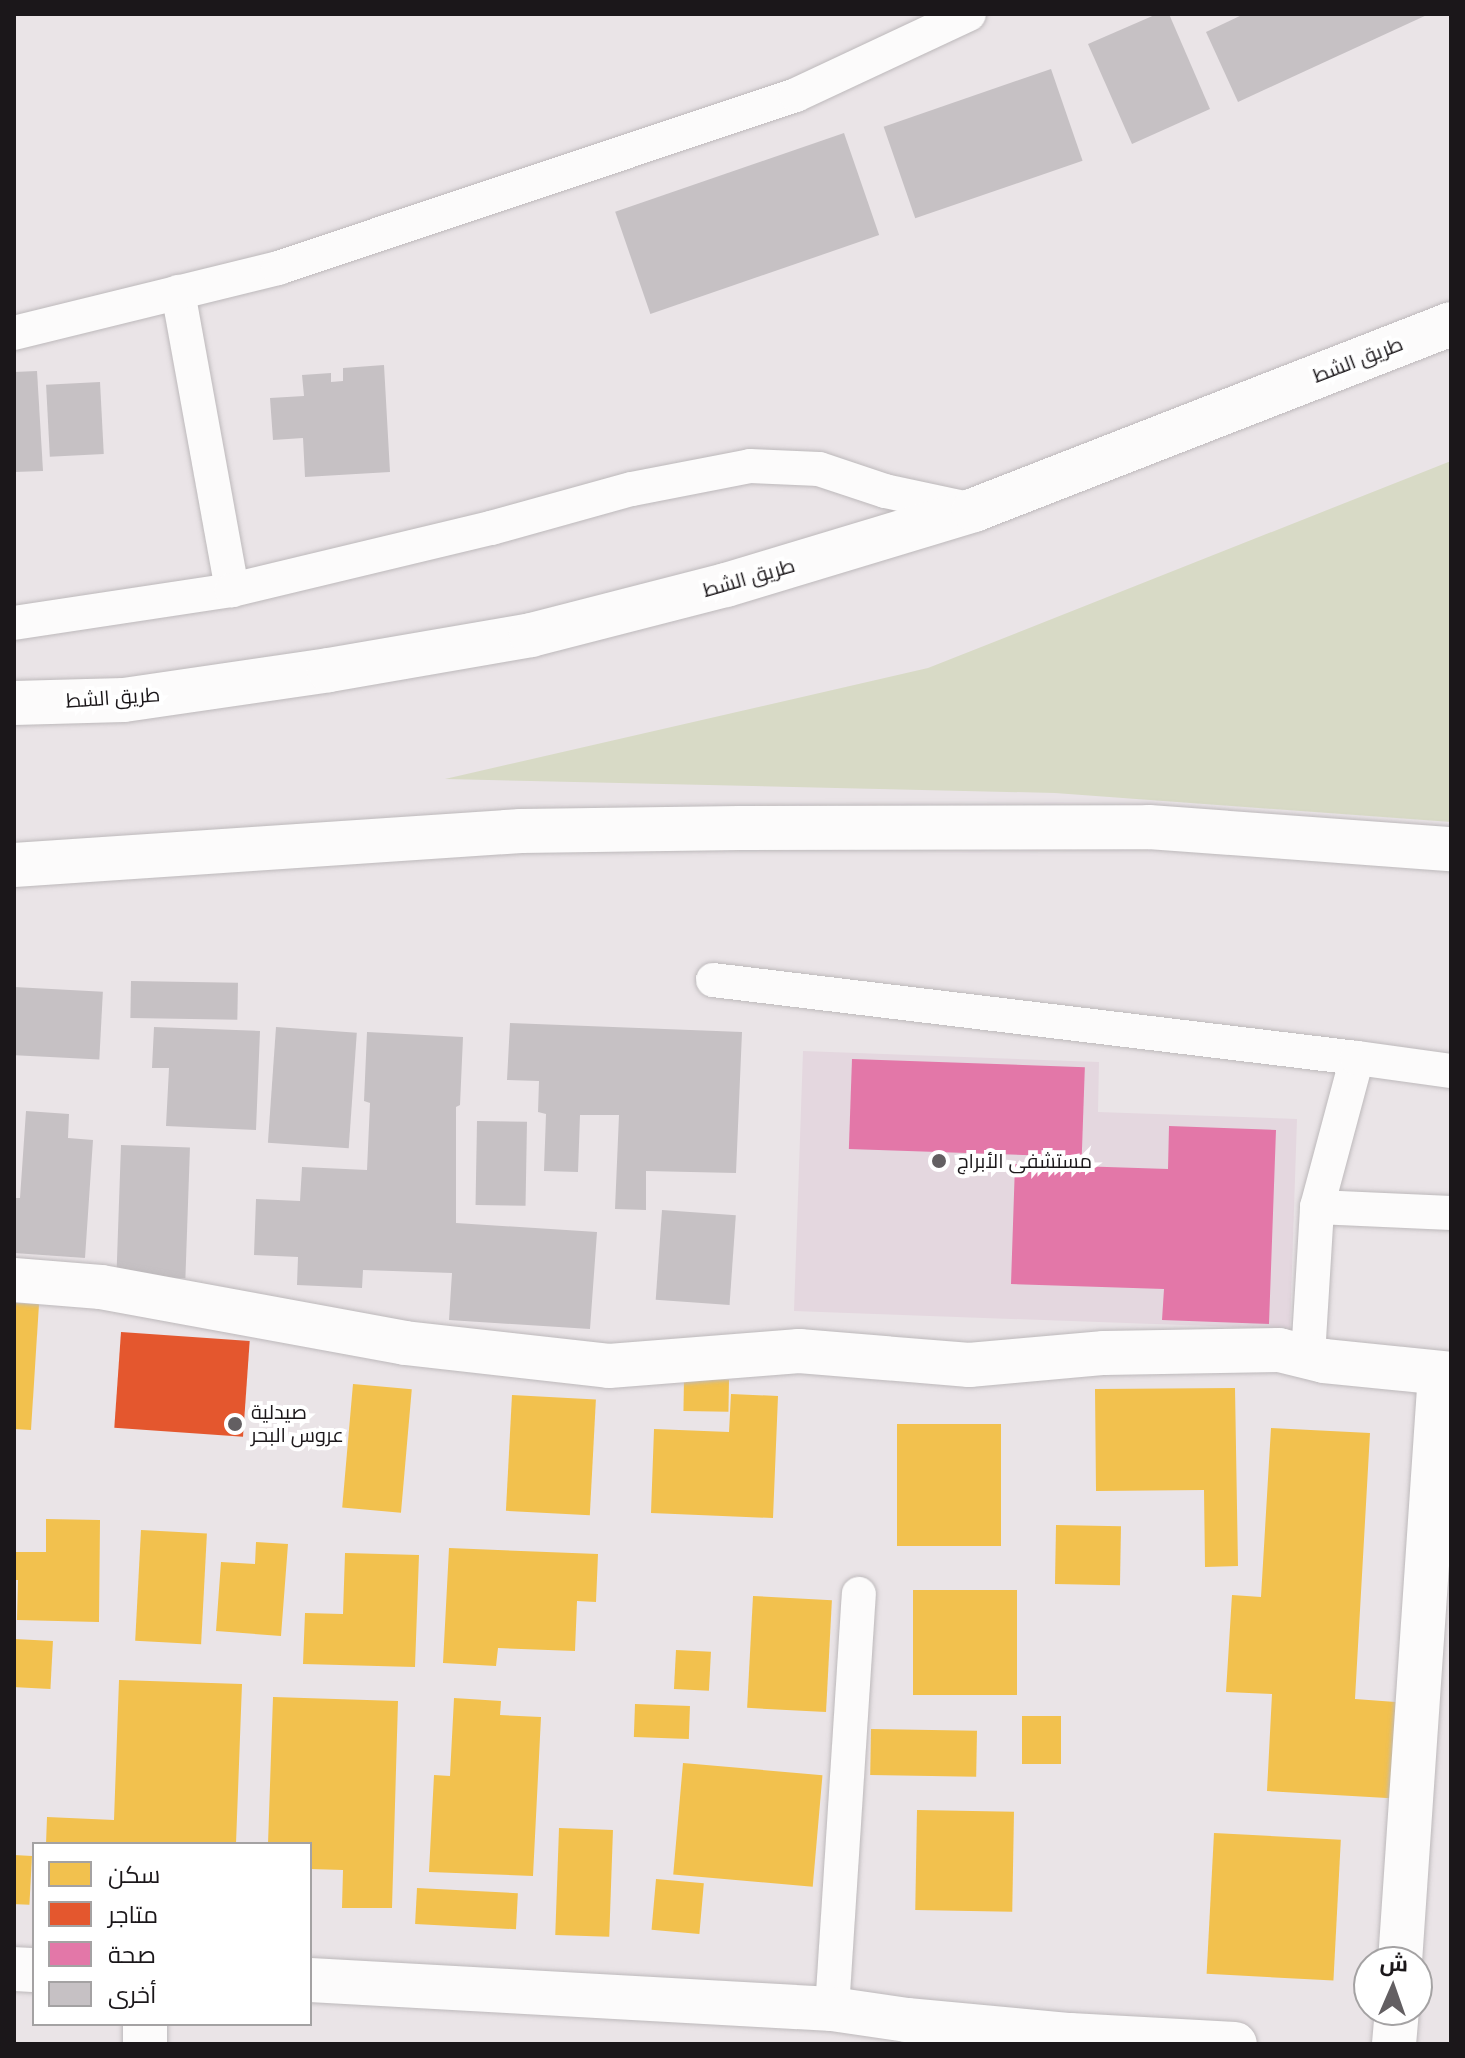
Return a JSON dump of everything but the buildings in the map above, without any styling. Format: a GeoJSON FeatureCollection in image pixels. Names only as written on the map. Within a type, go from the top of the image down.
{"type":"FeatureCollection","features":[{"type":"Feature","properties":{"kind":"main road","name":"طريق الشط"},"geometry":{"type":"LineString","coordinates":[[14,703],[124,700],[329,670],[531,635],[726,585],[974,510],[1451,324]]}},
{"type":"Feature","properties":{"kind":"main road"},"geometry":{"type":"LineString","coordinates":[[14,865],[521,831],[740,828],[1149,827],[1451,849]]}},
{"type":"Feature","properties":{"kind":"main road"},"geometry":{"type":"LineString","coordinates":[[14,1280],[101,1287],[405,1343],[609,1366],[799,1351],[969,1365],[1104,1353],[1279,1350],[1324,1361],[1445,1374],[1401,1946]]}},
{"type":"Feature","properties":{"kind":"main road"},"geometry":{"type":"LineString","coordinates":[[312,1980],[832,2009],[905,2032],[1235,2044]]}},
{"type":"Feature","properties":{"kind":"lane"},"geometry":{"type":"LineString","coordinates":[[14,333],[278,268],[796,95],[969,14]]}},
{"type":"Feature","properties":{"kind":"lane"},"geometry":{"type":"LineString","coordinates":[[178,292],[232,590]]}},
{"type":"Feature","properties":{"kind":"lane"},"geometry":{"type":"LineString","coordinates":[[14,623],[232,590],[491,528],[632,489],[750,466],[819,469],[885,491],[974,510]]}},
{"type":"Feature","properties":{"kind":"lane"},"geometry":{"type":"LineString","coordinates":[[713,980],[1451,1071]]}},
{"type":"Feature","properties":{"kind":"lane"},"geometry":{"type":"LineString","coordinates":[[1308,1356],[1317,1207],[1357,1058]]}},
{"type":"Feature","properties":{"kind":"lane"},"geometry":{"type":"LineString","coordinates":[[1317,1207],[1451,1213]]}},
{"type":"Feature","properties":{"kind":"lane"},"geometry":{"type":"LineString","coordinates":[[832,2009],[859,1594]]}},
{"type":"Feature","properties":{"kind":"shaded area"},"geometry":{"type":"Polygon","coordinates":[[[803,1051],[1099,1062],[1098,1112],[1297,1119],[1290,1329],[794,1311],[803,1051]]]}},
{"type":"Feature","properties":{"kind":"green space"},"geometry":{"type":"Polygon","coordinates":[[[1451,461],[1451,822],[1055,793],[445,779],[928,668],[1451,461]]]}},
{"type":"Feature","properties":{"kind":"place","name":"مستشفى الأبراج"},"geometry":{"type":"Point","coordinates":[939,1161]}},
{"type":"Feature","properties":{"kind":"place","name":"صيدلية عروس البحر"},"geometry":{"type":"Point","coordinates":[235,1424]}}]}
